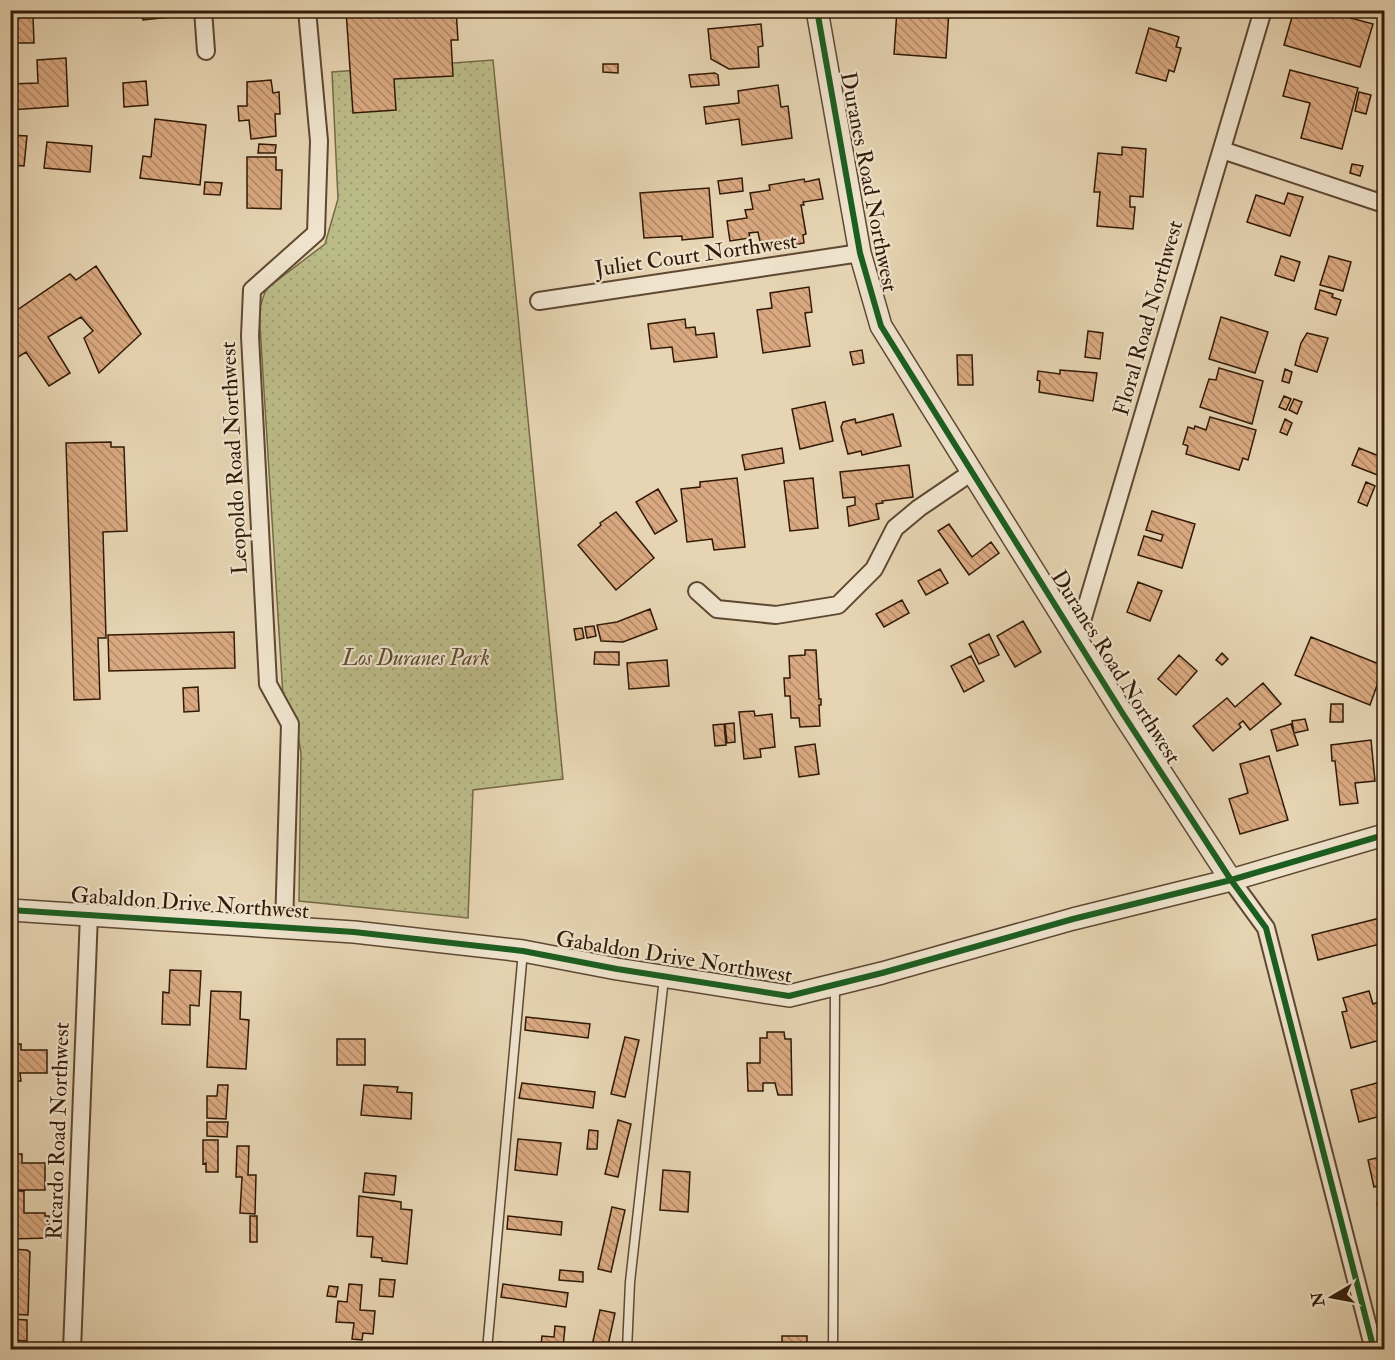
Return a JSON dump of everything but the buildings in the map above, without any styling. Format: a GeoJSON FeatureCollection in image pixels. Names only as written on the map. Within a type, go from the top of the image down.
{"type":"FeatureCollection","features":[{"type":"Feature","properties":{"kind":"street"},"geometry":{"type":"LineString","coordinates":[[203,10],[206,51]]}},
{"type":"Feature","properties":{"kind":"street","name":"Leopoldo Road Northwest"},"geometry":{"type":"LineString","coordinates":[[284,927],[290,724],[268,684],[250,336],[252,290],[316,233],[319,141],[307,10]]}},
{"type":"Feature","properties":{"kind":"street","name":"Duranes Road Northwest"},"geometry":{"type":"LineString","coordinates":[[817,10],[860,253],[881,326],[1124,714],[1231,880],[1266,928],[1374,1350]]}},
{"type":"Feature","properties":{"kind":"street","name":"Floral Road Northwest"},"geometry":{"type":"LineString","coordinates":[[1077,638],[1263,10]]}},
{"type":"Feature","properties":{"kind":"street"},"geometry":{"type":"LineString","coordinates":[[1222,150],[1384,204]]}},
{"type":"Feature","properties":{"kind":"street","name":"Juliet Court Northwest"},"geometry":{"type":"LineString","coordinates":[[538,301],[860,253]]}},
{"type":"Feature","properties":{"kind":"street"},"geometry":{"type":"LineString","coordinates":[[697,591],[717,609],[776,615],[838,604],[874,569],[895,528],[919,508],[972,472]]}},
{"type":"Feature","properties":{"kind":"street","name":"Gabaldon Drive Northwest"},"geometry":{"type":"LineString","coordinates":[[10,910],[354,932],[524,951],[664,977],[789,996],[1073,919],[1231,880],[1384,836]]}},
{"type":"Feature","properties":{"kind":"street","name":"Ricardo Road Northwest"},"geometry":{"type":"LineString","coordinates":[[72,1350],[89,914]]}},
{"type":"Feature","properties":{"kind":"lane"},"geometry":{"type":"LineString","coordinates":[[487,1350],[524,951]]}},
{"type":"Feature","properties":{"kind":"lane"},"geometry":{"type":"LineString","coordinates":[[627,1350],[630,1282],[664,977]]}},
{"type":"Feature","properties":{"kind":"lane"},"geometry":{"type":"LineString","coordinates":[[833,1350],[835,985]]}},
{"type":"Feature","properties":{"kind":"green space","name":"Los Duranes Park"},"geometry":{"type":"Polygon","coordinates":[[[493,60],[563,779],[473,790],[468,918],[299,901],[301,753],[295,718],[283,696],[259,310],[266,289],[325,244],[338,199],[332,72],[493,60]]]}},
{"type":"Feature","properties":{"kind":"cycle path"},"geometry":{"type":"LineString","coordinates":[[817,10],[860,253],[881,326],[1123,714],[1231,880],[1266,928],[1374,1350]]}},
{"type":"Feature","properties":{"kind":"cycle path"},"geometry":{"type":"LineString","coordinates":[[10,910],[354,932],[523,951],[617,969],[789,996],[882,973],[1073,919],[1231,880],[1384,835]]}}]}
